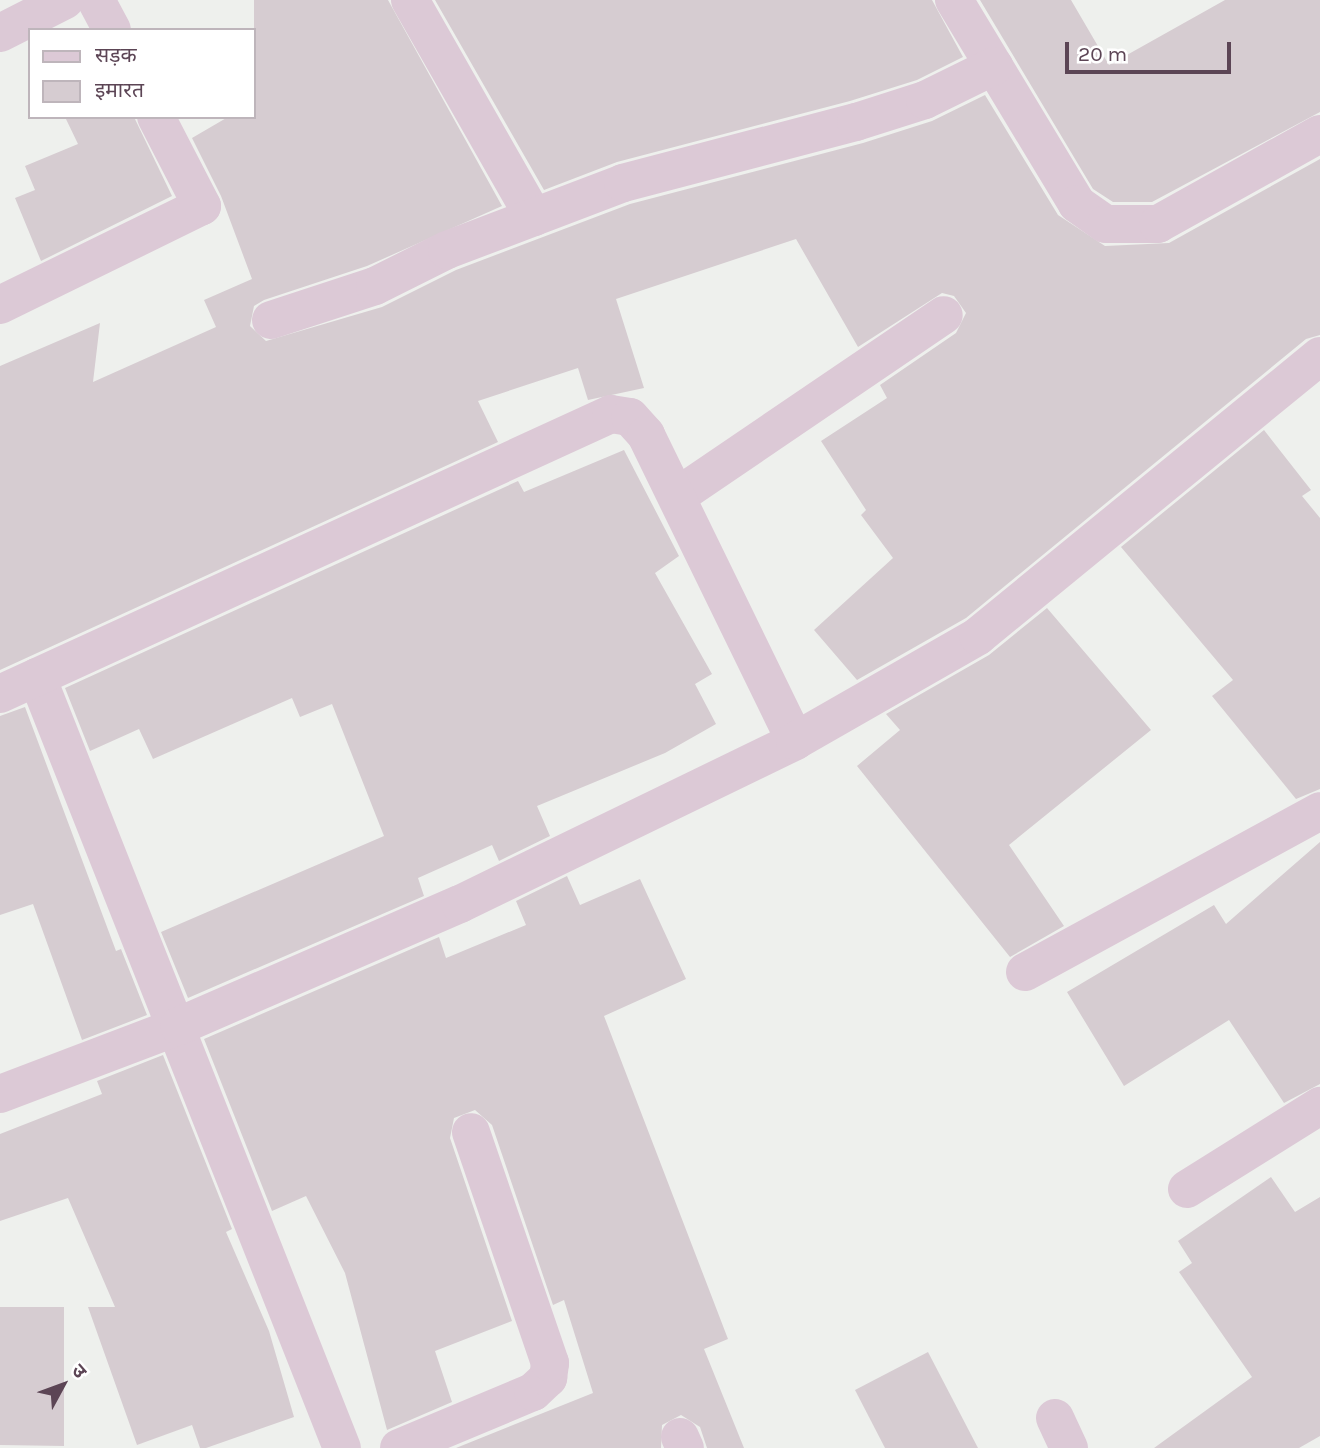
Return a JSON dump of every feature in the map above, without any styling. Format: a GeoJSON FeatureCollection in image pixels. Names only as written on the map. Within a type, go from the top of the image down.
{"type":"FeatureCollection","features":[{"type":"Feature","properties":{"kind":"street"},"geometry":{"type":"LineString","coordinates":[[0,33],[65,0]]}},
{"type":"Feature","properties":{"kind":"street"},"geometry":{"type":"LineString","coordinates":[[96,0],[110,28]]}},
{"type":"Feature","properties":{"kind":"street"},"geometry":{"type":"LineString","coordinates":[[410,0],[534,217]]}},
{"type":"Feature","properties":{"kind":"street"},"geometry":{"type":"LineString","coordinates":[[954,0],[1077,204],[1106,224],[1158,224],[1320,134]]}},
{"type":"Feature","properties":{"kind":"street"},"geometry":{"type":"LineString","coordinates":[[271,320],[375,286],[447,250],[622,183],[925,100],[994,66]]}},
{"type":"Feature","properties":{"kind":"street"},"geometry":{"type":"LineString","coordinates":[[0,305],[202,206],[157,119]]}},
{"type":"Feature","properties":{"kind":"street"},"geometry":{"type":"LineString","coordinates":[[678,495],[944,315]]}},
{"type":"Feature","properties":{"kind":"street"},"geometry":{"type":"LineString","coordinates":[[0,1094],[179,1026],[472,899],[795,741],[978,636],[1320,356]]}},
{"type":"Feature","properties":{"kind":"street"},"geometry":{"type":"LineString","coordinates":[[0,694],[611,414],[630,417],[646,435],[678,495],[795,741]]}},
{"type":"Feature","properties":{"kind":"street"},"geometry":{"type":"LineString","coordinates":[[37,677],[179,1026],[342,1448]]}},
{"type":"Feature","properties":{"kind":"street"},"geometry":{"type":"LineString","coordinates":[[1025,972],[1320,811]]}},
{"type":"Feature","properties":{"kind":"street"},"geometry":{"type":"LineString","coordinates":[[1187,1189],[1320,1106]]}},
{"type":"Feature","properties":{"kind":"street"},"geometry":{"type":"LineString","coordinates":[[400,1448],[533,1392],[548,1378],[550,1363],[471,1132]]}},
{"type":"Feature","properties":{"kind":"building"},"geometry":{"type":"Polygon","coordinates":[[[254,0],[388,0],[502,206],[367,266],[264,300],[254,306],[250,326],[266,341],[382,307],[456,270],[630,204],[863,143],[932,121],[985,95],[1058,215],[1105,246],[1169,243],[1320,159],[1320,335],[1306,339],[966,618],[857,680],[814,630],[893,558],[861,515],[866,510],[821,441],[887,398],[880,385],[956,333],[966,313],[954,296],[942,293],[858,347],[796,239],[616,299],[644,388],[588,400],[578,368],[478,401],[498,442],[0,670],[0,366],[100,323],[93,382],[216,327],[204,300],[252,279],[221,196],[192,138],[225,119],[256,119],[254,0]]]}},
{"type":"Feature","properties":{"kind":"building"},"geometry":{"type":"Polygon","coordinates":[[[435,0],[932,0],[963,57],[917,80],[850,101],[617,162],[544,190],[435,0]]]}},
{"type":"Feature","properties":{"kind":"building"},"geometry":{"type":"Polygon","coordinates":[[[980,0],[1071,0],[1109,65],[1225,0],[1320,0],[1320,112],[1152,202],[1113,202],[1093,189],[980,0]]]}},
{"type":"Feature","properties":{"kind":"building"},"geometry":{"type":"Polygon","coordinates":[[[66,119],[135,119],[172,196],[41,261],[15,198],[35,190],[25,166],[78,144],[66,119]]]}},
{"type":"Feature","properties":{"kind":"building"},"geometry":{"type":"Polygon","coordinates":[[[1264,430],[1311,490],[1302,496],[1320,518],[1320,789],[1296,799],[1212,696],[1233,680],[1121,547],[1264,430]]]}},
{"type":"Feature","properties":{"kind":"building"},"geometry":{"type":"Polygon","coordinates":[[[624,450],[679,556],[655,573],[712,674],[695,684],[716,724],[665,753],[537,806],[550,836],[499,861],[492,845],[418,878],[424,896],[188,998],[161,932],[384,836],[332,704],[300,717],[292,698],[153,759],[139,729],[90,751],[65,688],[518,481],[524,492],[624,450]]]}},
{"type":"Feature","properties":{"kind":"building"},"geometry":{"type":"Polygon","coordinates":[[[1047,608],[1151,730],[1009,845],[1064,926],[1010,957],[857,766],[900,730],[886,714],[989,655],[1047,608]]]}},
{"type":"Feature","properties":{"kind":"building"},"geometry":{"type":"Polygon","coordinates":[[[25,707],[116,951],[121,949],[147,1015],[82,1040],[33,904],[0,915],[0,716],[25,707]]]}},
{"type":"Feature","properties":{"kind":"building"},"geometry":{"type":"Polygon","coordinates":[[[1320,842],[1320,1084],[1284,1103],[1229,1020],[1124,1086],[1067,992],[1214,905],[1226,924],[1320,842]]]}},
{"type":"Feature","properties":{"kind":"building"},"geometry":{"type":"Polygon","coordinates":[[[567,876],[580,905],[640,879],[686,979],[604,1016],[728,1339],[704,1349],[744,1448],[707,1448],[700,1427],[681,1415],[662,1425],[661,1448],[456,1448],[593,1393],[564,1300],[553,1305],[492,1125],[475,1110],[454,1118],[450,1138],[512,1321],[435,1351],[452,1402],[387,1430],[345,1273],[306,1196],[272,1211],[204,1039],[439,937],[446,958],[526,925],[516,901],[567,876]]]}},
{"type":"Feature","properties":{"kind":"building"},"geometry":{"type":"Polygon","coordinates":[[[163,1055],[232,1229],[226,1232],[269,1331],[294,1417],[206,1448],[200,1448],[192,1425],[137,1445],[88,1307],[115,1307],[68,1198],[0,1221],[0,1134],[102,1094],[97,1081],[163,1055]]]}},
{"type":"Feature","properties":{"kind":"building"},"geometry":{"type":"Polygon","coordinates":[[[1271,1177],[1295,1212],[1320,1197],[1320,1436],[1299,1448],[1154,1448],[1252,1377],[1179,1272],[1192,1263],[1178,1241],[1271,1177]]]}},
{"type":"Feature","properties":{"kind":"building"},"geometry":{"type":"Polygon","coordinates":[[[0,1307],[64,1307],[64,1446],[0,1445],[0,1307]]]}},
{"type":"Feature","properties":{"kind":"building"},"geometry":{"type":"Polygon","coordinates":[[[928,1352],[978,1448],[885,1448],[855,1390],[928,1352]]]}}]}
